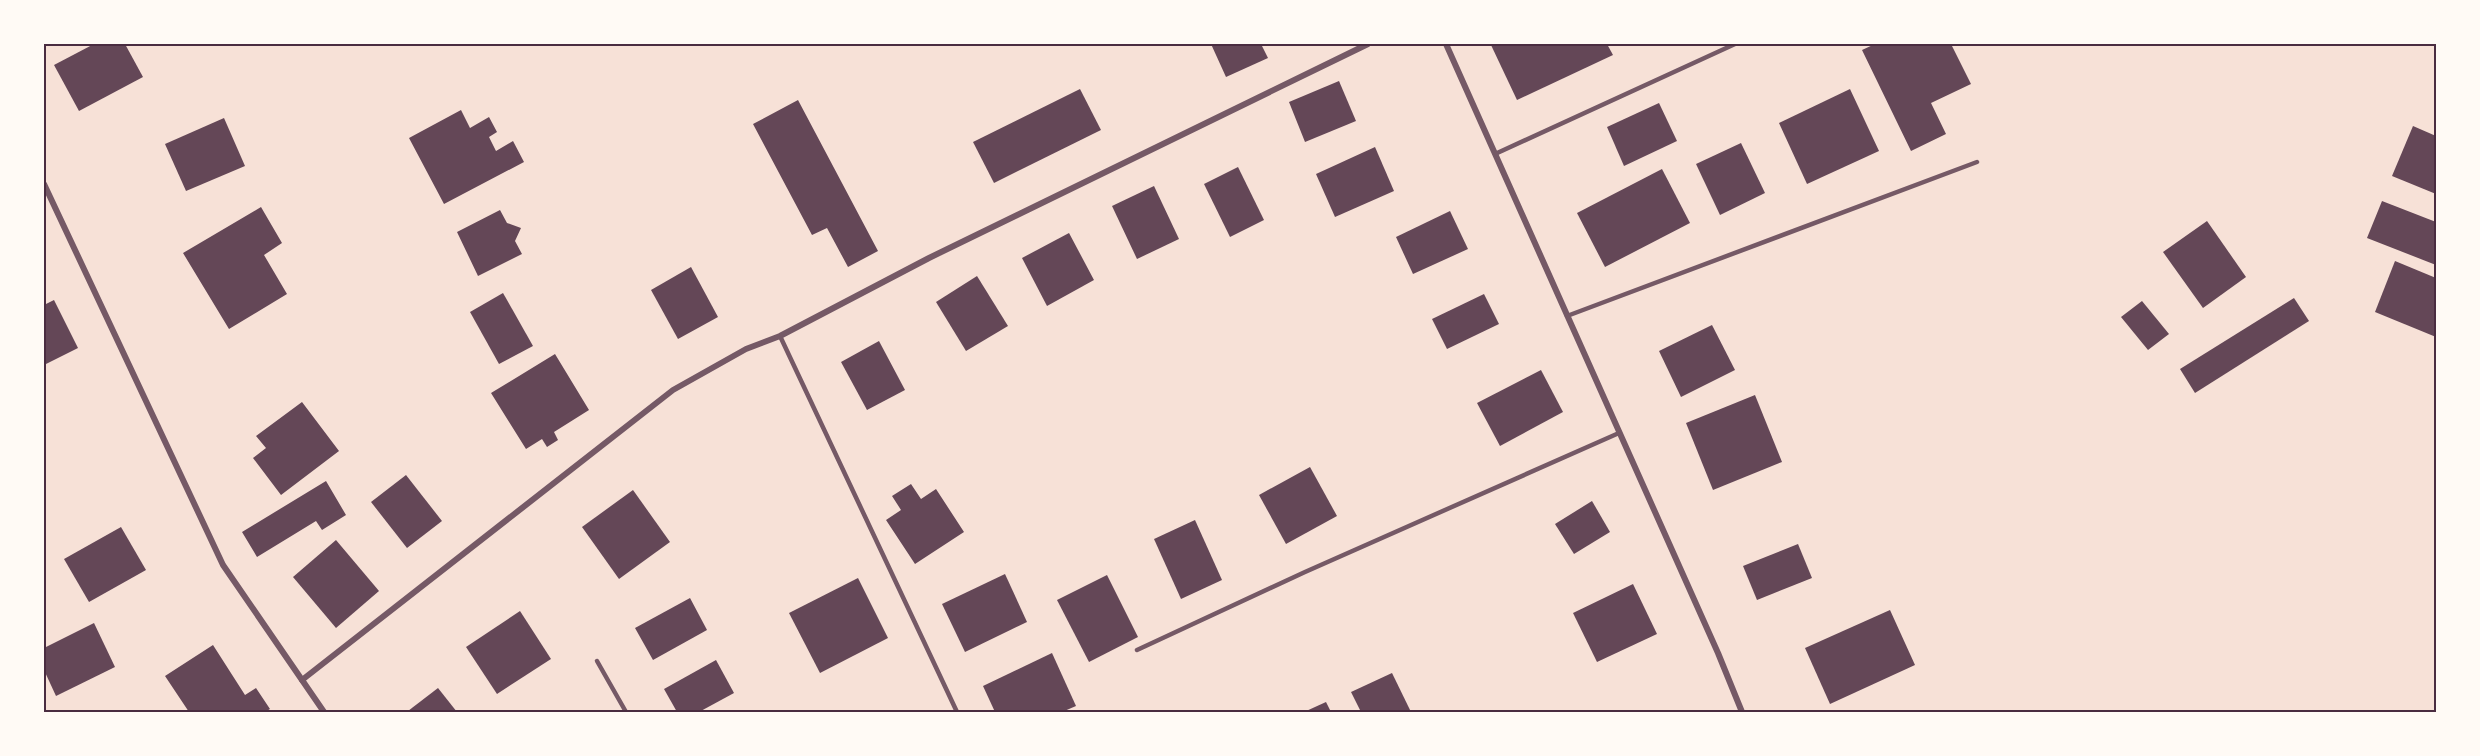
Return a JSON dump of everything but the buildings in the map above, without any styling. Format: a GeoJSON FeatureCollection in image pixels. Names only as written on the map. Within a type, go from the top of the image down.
{"type":"FeatureCollection","features":[{"type":"Feature","properties":{"kind":"street"},"geometry":{"type":"LineString","coordinates":[[302,680],[674,390],[746,349],[780,336],[929,258],[1368,44]]}},
{"type":"Feature","properties":{"kind":"street"},"geometry":{"type":"LineString","coordinates":[[1446,44],[1718,653],[1742,712]]}},
{"type":"Feature","properties":{"kind":"street"},"geometry":{"type":"LineString","coordinates":[[44,184],[223,565],[324,712]]}},
{"type":"Feature","properties":{"kind":"lane"},"geometry":{"type":"LineString","coordinates":[[1495,154],[1735,44]]}},
{"type":"Feature","properties":{"kind":"lane"},"geometry":{"type":"LineString","coordinates":[[1567,315],[1977,162]]}},
{"type":"Feature","properties":{"kind":"lane"},"geometry":{"type":"LineString","coordinates":[[780,336],[957,712]]}},
{"type":"Feature","properties":{"kind":"lane"},"geometry":{"type":"LineString","coordinates":[[1137,650],[1305,572],[1619,433]]}},
{"type":"Feature","properties":{"kind":"lane"},"geometry":{"type":"LineString","coordinates":[[597,662],[626,712]]}}]}
